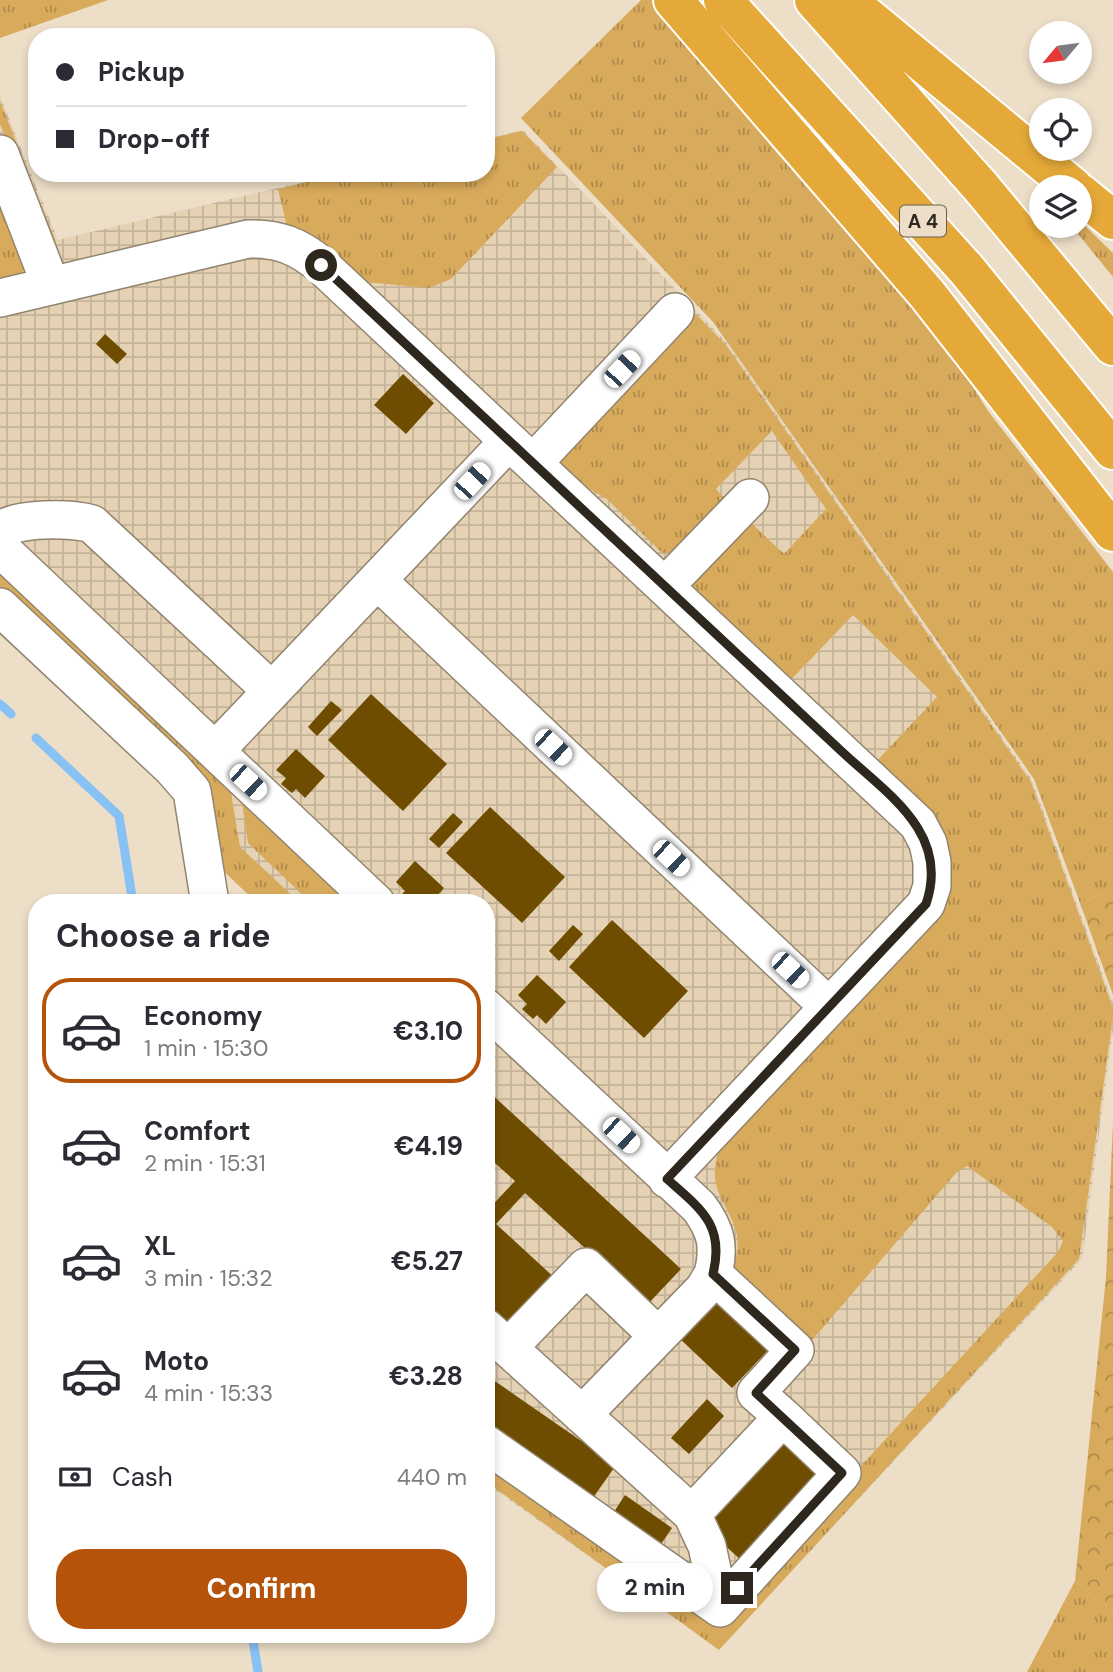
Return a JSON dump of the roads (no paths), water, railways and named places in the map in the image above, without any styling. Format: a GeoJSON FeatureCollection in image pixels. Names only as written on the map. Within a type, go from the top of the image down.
{"type":"FeatureCollection","features":[{"type":"Feature","properties":{"kind":"highway"},"geometry":{"type":"LineString","coordinates":[[673,0],[927,295],[1113,532]]}},
{"type":"Feature","properties":{"kind":"highway","name":"A 4"},"geometry":{"type":"LineString","coordinates":[[723,0],[967,270],[1113,450]]}},
{"type":"Feature","properties":{"kind":"highway"},"geometry":{"type":"LineString","coordinates":[[814,0],[980,186],[1113,346]]}},
{"type":"Feature","properties":{"kind":"highway"},"geometry":{"type":"LineString","coordinates":[[848,0],[1059,175]]}},
{"type":"Feature","properties":{"kind":"highway"},"geometry":{"type":"LineString","coordinates":[[1092,203],[1113,220]]}},
{"type":"Feature","properties":{"kind":"lane"},"geometry":{"type":"LineString","coordinates":[[0,154],[51,286]]}},
{"type":"Feature","properties":{"kind":"lane"},"geometry":{"type":"LineString","coordinates":[[0,298],[248,239],[267,238],[286,242],[321,265],[918,824],[928,843],[932,886],[926,904],[667,1179]]}},
{"type":"Feature","properties":{"kind":"lane"},"geometry":{"type":"LineString","coordinates":[[215,751],[377,581],[675,312]]}},
{"type":"Feature","properties":{"kind":"lane"},"geometry":{"type":"LineString","coordinates":[[665,586],[750,498]]}},
{"type":"Feature","properties":{"kind":"lane"},"geometry":{"type":"LineString","coordinates":[[0,531],[16,522],[80,520],[92,524],[272,691]]}},
{"type":"Feature","properties":{"kind":"lane"},"geometry":{"type":"LineString","coordinates":[[0,548],[366,894]]}},
{"type":"Feature","properties":{"kind":"lane"},"geometry":{"type":"LineString","coordinates":[[377,581],[829,1007]]}},
{"type":"Feature","properties":{"kind":"lane"},"geometry":{"type":"LineString","coordinates":[[0,607],[173,768],[192,791],[208,894]]}},
{"type":"Feature","properties":{"kind":"lane"},"geometry":{"type":"LineString","coordinates":[[495,1017],[667,1179],[710,1223],[717,1241],[713,1274],[704,1289],[582,1415]]}},
{"type":"Feature","properties":{"kind":"lane"},"geometry":{"type":"LineString","coordinates":[[659,1336],[586,1268],[497,1338],[692,1514],[707,1546],[720,1608]]}},
{"type":"Feature","properties":{"kind":"lane"},"geometry":{"type":"LineString","coordinates":[[713,1274],[795,1350],[756,1393],[842,1473],[720,1608]]}},
{"type":"Feature","properties":{"kind":"lane"},"geometry":{"type":"LineString","coordinates":[[692,1514],[783,1417]]}},
{"type":"Feature","properties":{"kind":"lane"},"geometry":{"type":"LineString","coordinates":[[495,1450],[720,1608]]}},
{"type":"Feature","properties":{"kind":"waterway"},"geometry":{"type":"LineString","coordinates":[[0,704],[11,714]]}},
{"type":"Feature","properties":{"kind":"waterway"},"geometry":{"type":"LineString","coordinates":[[36,738],[119,816],[132,894]]}},
{"type":"Feature","properties":{"kind":"waterway"},"geometry":{"type":"LineString","coordinates":[[253,1643],[258,1672]]}}]}
